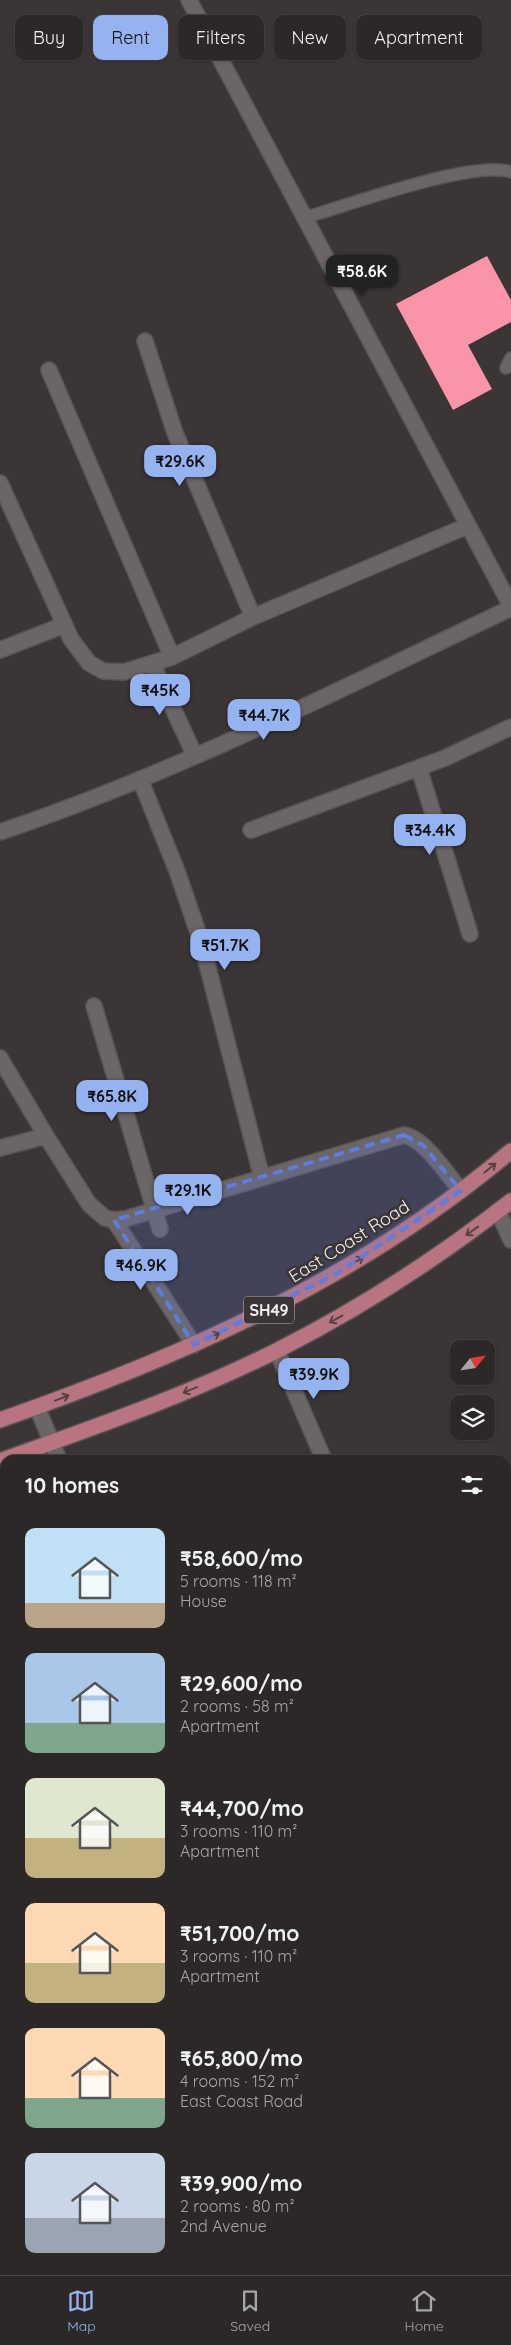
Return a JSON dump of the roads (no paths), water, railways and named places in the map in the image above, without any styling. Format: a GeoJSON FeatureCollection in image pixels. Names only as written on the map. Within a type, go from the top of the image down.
{"type":"FeatureCollection","features":[{"type":"Feature","properties":{"kind":"main road","name":"East Coast Road"},"geometry":{"type":"LineString","coordinates":[[0,1420],[194,1345],[286,1302],[338,1273],[461,1191],[511,1151]]}},
{"type":"Feature","properties":{"kind":"main road","name":"SH49"},"geometry":{"type":"LineString","coordinates":[[16,1455],[178,1395],[277,1351],[397,1283],[511,1201]]}},
{"type":"Feature","properties":{"kind":"street"},"geometry":{"type":"LineString","coordinates":[[0,832],[76,806],[195,756],[267,724],[511,607],[189,0]]}},
{"type":"Feature","properties":{"kind":"street"},"geometry":{"type":"LineString","coordinates":[[145,341],[178,442],[253,617]]}},
{"type":"Feature","properties":{"kind":"street"},"geometry":{"type":"LineString","coordinates":[[49,370],[172,657]]}},
{"type":"Feature","properties":{"kind":"street"},"geometry":{"type":"LineString","coordinates":[[0,482],[4,506],[71,639],[89,663],[103,671],[124,672],[172,657],[253,617],[467,526]]}},
{"type":"Feature","properties":{"kind":"street"},"geometry":{"type":"LineString","coordinates":[[0,650],[64,625]]}},
{"type":"Feature","properties":{"kind":"street"},"geometry":{"type":"LineString","coordinates":[[152,663],[195,756]]}},
{"type":"Feature","properties":{"kind":"street"},"geometry":{"type":"LineString","coordinates":[[251,830],[419,768],[511,727]]}},
{"type":"Feature","properties":{"kind":"street"},"geometry":{"type":"LineString","coordinates":[[419,768],[470,934]]}},
{"type":"Feature","properties":{"kind":"street"},"geometry":{"type":"LineString","coordinates":[[140,779],[197,926],[262,1178]]}},
{"type":"Feature","properties":{"kind":"street"},"geometry":{"type":"LineString","coordinates":[[94,1006],[160,1228]]}},
{"type":"Feature","properties":{"kind":"street"},"geometry":{"type":"LineString","coordinates":[[0,1058],[89,1204],[105,1218],[114,1220],[154,1210],[404,1135],[410,1136],[423,1145],[461,1191]]}},
{"type":"Feature","properties":{"kind":"street"},"geometry":{"type":"LineString","coordinates":[[0,1148],[46,1136]]}},
{"type":"Feature","properties":{"kind":"street"},"geometry":{"type":"LineString","coordinates":[[498,1211],[511,1240]]}},
{"type":"Feature","properties":{"kind":"street"},"geometry":{"type":"LineString","coordinates":[[114,1220],[194,1345]]}},
{"type":"Feature","properties":{"kind":"street"},"geometry":{"type":"LineString","coordinates":[[277,1351],[322,1455]]}},
{"type":"Feature","properties":{"kind":"street"},"geometry":{"type":"LineString","coordinates":[[37,1407],[57,1455]]}},
{"type":"Feature","properties":{"kind":"lane"},"geometry":{"type":"LineString","coordinates":[[304,218],[429,180],[474,171],[506,170],[511,172]]}}]}
